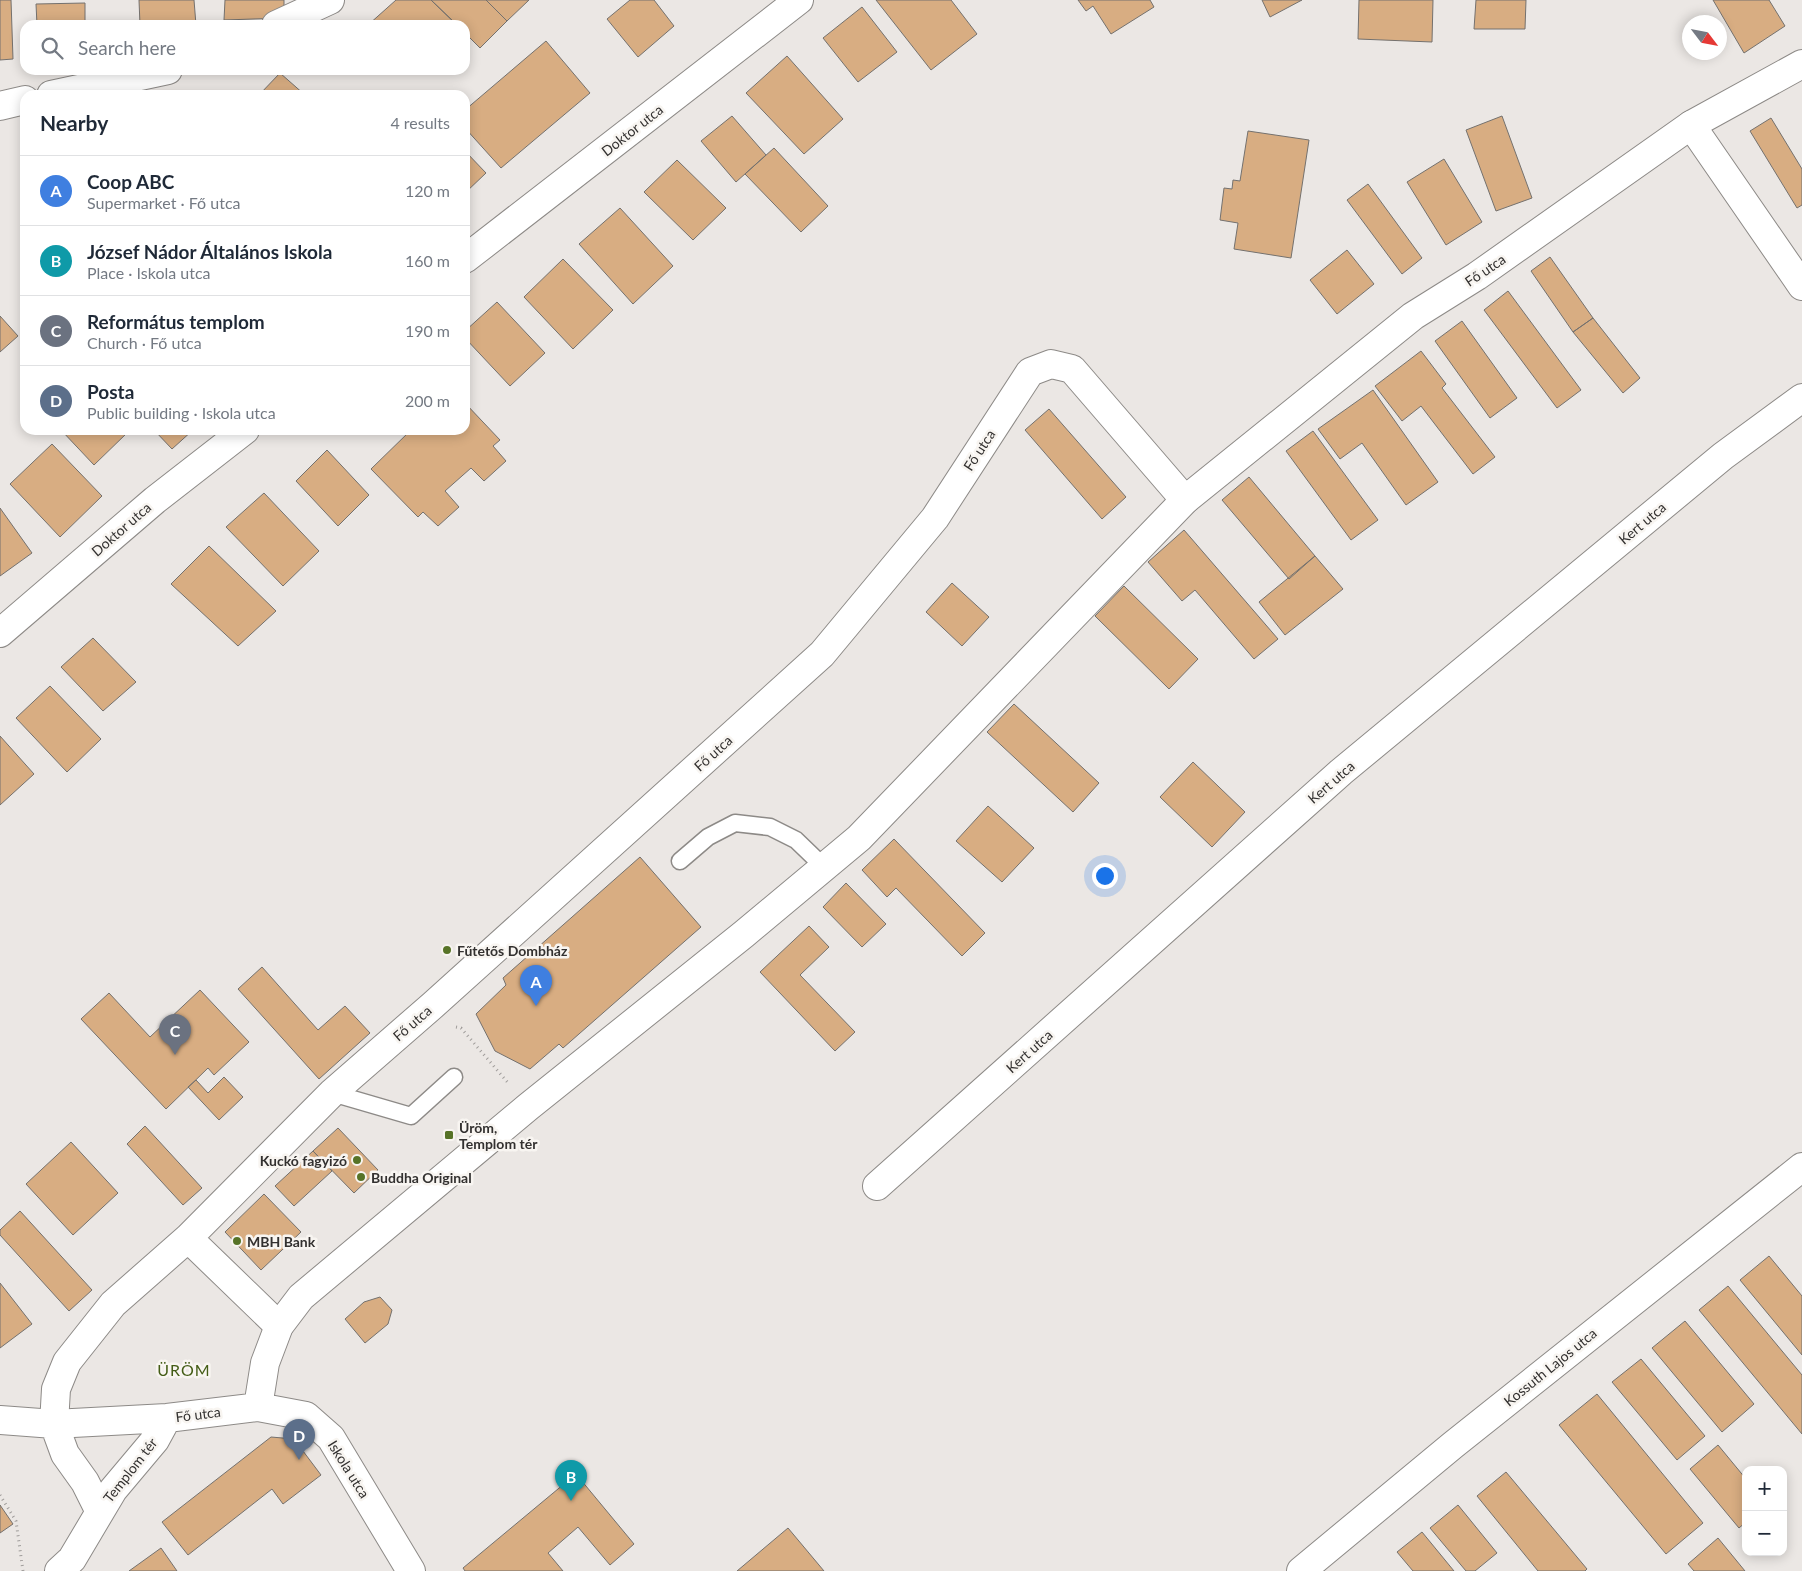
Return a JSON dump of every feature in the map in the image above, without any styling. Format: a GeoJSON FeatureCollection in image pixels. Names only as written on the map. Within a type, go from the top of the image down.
{"type":"FeatureCollection","features":[{"type":"Feature","properties":{"kind":"street"},"geometry":{"type":"LineString","coordinates":[[287,20],[330,0]]}},
{"type":"Feature","properties":{"kind":"street","name":"Doktor utca"},"geometry":{"type":"LineString","coordinates":[[470,255],[799,0]]}},
{"type":"Feature","properties":{"kind":"street","name":"Fő utca"},"geometry":{"type":"LineString","coordinates":[[0,1420],[54,1424],[167,1418],[258,1407],[265,1363],[279,1326],[301,1297],[528,1107],[744,934],[859,838],[1185,500],[1413,316],[1477,276],[1692,125],[1802,64]]}},
{"type":"Feature","properties":{"kind":"street"},"geometry":{"type":"LineString","coordinates":[[74,90],[144,75]]}},
{"type":"Feature","properties":{"kind":"street"},"geometry":{"type":"LineString","coordinates":[[0,106],[20,101]]}},
{"type":"Feature","properties":{"kind":"street"},"geometry":{"type":"LineString","coordinates":[[1692,125],[1802,286]]}},
{"type":"Feature","properties":{"kind":"street","name":"Fő utca"},"geometry":{"type":"LineString","coordinates":[[54,1424],[56,1389],[67,1362],[112,1304],[188,1238],[332,1093],[433,1005],[822,654],[935,518],[1030,372],[1051,364],[1072,369],[1185,500]]}},
{"type":"Feature","properties":{"kind":"street","name":"Kert utca"},"geometry":{"type":"LineString","coordinates":[[877,1186],[1341,772],[1723,456],[1802,398]]}},
{"type":"Feature","properties":{"kind":"street","name":"Doktor utca"},"geometry":{"type":"LineString","coordinates":[[0,633],[155,500],[239,435]]}},
{"type":"Feature","properties":{"kind":"street","name":"Kossuth Lajos utca"},"geometry":{"type":"LineString","coordinates":[[1301,1571],[1454,1445],[1802,1167]]}},
{"type":"Feature","properties":{"kind":"street"},"geometry":{"type":"LineString","coordinates":[[188,1238],[279,1326]]}},
{"type":"Feature","properties":{"kind":"street","name":"Iskola utca"},"geometry":{"type":"LineString","coordinates":[[258,1407],[306,1416],[332,1438],[411,1571]]}},
{"type":"Feature","properties":{"kind":"street","name":"Templom tér"},"geometry":{"type":"LineString","coordinates":[[59,1571],[72,1559],[112,1490],[155,1440],[167,1418]]}},
{"type":"Feature","properties":{"kind":"street"},"geometry":{"type":"LineString","coordinates":[[54,1424],[65,1454],[85,1482],[99,1510]]}},
{"type":"Feature","properties":{"kind":"lane"},"geometry":{"type":"LineString","coordinates":[[680,860],[708,837],[735,823],[770,827],[796,840],[824,867]]}},
{"type":"Feature","properties":{"kind":"lane"},"geometry":{"type":"LineString","coordinates":[[332,1093],[411,1116],[454,1077]]}},
{"type":"Feature","properties":{"kind":"path"},"geometry":{"type":"LineString","coordinates":[[433,1005],[448,1024],[461,1028],[528,1107]]}},
{"type":"Feature","properties":{"kind":"path"},"geometry":{"type":"LineString","coordinates":[[0,1495],[16,1521],[23,1571]]}},
{"type":"Feature","properties":{"kind":"building"},"geometry":{"type":"Polygon","coordinates":[[[0,0],[11,0],[13,59],[0,60],[0,0]]]}},
{"type":"Feature","properties":{"kind":"building"},"geometry":{"type":"Polygon","coordinates":[[[139,0],[194,0],[196,20],[140,20],[139,0]]]}},
{"type":"Feature","properties":{"kind":"building"},"geometry":{"type":"Polygon","coordinates":[[[225,0],[284,0],[284,18],[224,20],[225,0]]]}},
{"type":"Feature","properties":{"kind":"building"},"geometry":{"type":"Polygon","coordinates":[[[396,0],[431,0],[452,20],[374,20],[396,0]]]}},
{"type":"Feature","properties":{"kind":"building"},"geometry":{"type":"Polygon","coordinates":[[[431,0],[486,0],[507,21],[480,48],[470,38],[470,20],[452,20],[431,0]]]}},
{"type":"Feature","properties":{"kind":"building"},"geometry":{"type":"Polygon","coordinates":[[[486,0],[529,0],[507,21],[486,0]]]}},
{"type":"Feature","properties":{"kind":"building"},"geometry":{"type":"Polygon","coordinates":[[[630,0],[654,0],[674,26],[638,57],[607,19],[630,0]]]}},
{"type":"Feature","properties":{"kind":"building"},"geometry":{"type":"Polygon","coordinates":[[[876,0],[951,0],[977,34],[931,70],[876,0]]]}},
{"type":"Feature","properties":{"kind":"building"},"geometry":{"type":"Polygon","coordinates":[[[1078,0],[1150,0],[1154,7],[1111,34],[1093,6],[1086,11],[1078,0]]]}},
{"type":"Feature","properties":{"kind":"building"},"geometry":{"type":"Polygon","coordinates":[[[1262,0],[1302,0],[1270,17],[1262,0]]]}},
{"type":"Feature","properties":{"kind":"building"},"geometry":{"type":"Polygon","coordinates":[[[1359,0],[1433,0],[1432,42],[1358,39],[1359,0]]]}},
{"type":"Feature","properties":{"kind":"building"},"geometry":{"type":"Polygon","coordinates":[[[1476,0],[1526,0],[1525,29],[1474,29],[1476,0]]]}},
{"type":"Feature","properties":{"kind":"building"},"geometry":{"type":"Polygon","coordinates":[[[1713,0],[1769,0],[1785,26],[1744,53],[1727,24],[1727,15],[1722,15],[1713,0]]]}},
{"type":"Feature","properties":{"kind":"building"},"geometry":{"type":"Polygon","coordinates":[[[85,3],[85,20],[37,20],[36,4],[85,3]]]}},
{"type":"Feature","properties":{"kind":"building"},"geometry":{"type":"Polygon","coordinates":[[[862,7],[897,52],[858,82],[823,38],[862,7]]]}},
{"type":"Feature","properties":{"kind":"building"},"geometry":{"type":"Polygon","coordinates":[[[546,41],[590,93],[501,168],[470,134],[470,106],[546,41]]]}},
{"type":"Feature","properties":{"kind":"building"},"geometry":{"type":"Polygon","coordinates":[[[787,56],[843,119],[804,154],[746,93],[787,56]]]}},
{"type":"Feature","properties":{"kind":"building"},"geometry":{"type":"Polygon","coordinates":[[[278,75],[282,75],[299,90],[264,90],[278,75]]]}},
{"type":"Feature","properties":{"kind":"building"},"geometry":{"type":"Polygon","coordinates":[[[732,116],[766,155],[736,182],[701,141],[732,116]]]}},
{"type":"Feature","properties":{"kind":"building"},"geometry":{"type":"Polygon","coordinates":[[[1502,116],[1532,198],[1496,211],[1466,130],[1502,116]]]}},
{"type":"Feature","properties":{"kind":"building"},"geometry":{"type":"Polygon","coordinates":[[[1771,118],[1802,169],[1802,205],[1797,208],[1750,131],[1771,118]]]}},
{"type":"Feature","properties":{"kind":"building"},"geometry":{"type":"Polygon","coordinates":[[[1248,131],[1309,140],[1291,258],[1234,249],[1238,223],[1220,220],[1224,188],[1232,189],[1233,180],[1240,181],[1248,131]]]}},
{"type":"Feature","properties":{"kind":"building"},"geometry":{"type":"Polygon","coordinates":[[[774,148],[828,206],[801,232],[745,174],[774,148]]]}},
{"type":"Feature","properties":{"kind":"building"},"geometry":{"type":"Polygon","coordinates":[[[470,156],[486,173],[470,188],[470,156]]]}},
{"type":"Feature","properties":{"kind":"building"},"geometry":{"type":"Polygon","coordinates":[[[1444,159],[1482,222],[1446,245],[1407,182],[1444,159]]]}},
{"type":"Feature","properties":{"kind":"building"},"geometry":{"type":"Polygon","coordinates":[[[677,160],[726,208],[693,240],[644,192],[677,160]]]}},
{"type":"Feature","properties":{"kind":"building"},"geometry":{"type":"Polygon","coordinates":[[[1368,184],[1422,258],[1402,274],[1347,200],[1368,184]]]}},
{"type":"Feature","properties":{"kind":"building"},"geometry":{"type":"Polygon","coordinates":[[[620,208],[673,266],[633,304],[579,244],[620,208]]]}},
{"type":"Feature","properties":{"kind":"building"},"geometry":{"type":"Polygon","coordinates":[[[1347,250],[1374,284],[1337,314],[1310,280],[1347,250]]]}},
{"type":"Feature","properties":{"kind":"building"},"geometry":{"type":"Polygon","coordinates":[[[1550,257],[1593,318],[1573,332],[1531,271],[1550,257]]]}},
{"type":"Feature","properties":{"kind":"building"},"geometry":{"type":"Polygon","coordinates":[[[563,259],[613,310],[573,349],[524,297],[563,259]]]}},
{"type":"Feature","properties":{"kind":"building"},"geometry":{"type":"Polygon","coordinates":[[[1508,291],[1581,390],[1557,408],[1484,310],[1508,291]]]}},
{"type":"Feature","properties":{"kind":"building"},"geometry":{"type":"Polygon","coordinates":[[[497,302],[545,353],[510,386],[470,343],[470,326],[497,302]]]}},
{"type":"Feature","properties":{"kind":"building"},"geometry":{"type":"Polygon","coordinates":[[[0,316],[18,336],[0,352],[0,316]]]}},
{"type":"Feature","properties":{"kind":"building"},"geometry":{"type":"Polygon","coordinates":[[[1593,318],[1640,378],[1623,393],[1573,332],[1593,318]]]}},
{"type":"Feature","properties":{"kind":"building"},"geometry":{"type":"Polygon","coordinates":[[[1462,321],[1517,398],[1490,418],[1435,341],[1462,321]]]}},
{"type":"Feature","properties":{"kind":"building"},"geometry":{"type":"Polygon","coordinates":[[[1421,351],[1446,384],[1442,388],[1495,457],[1473,474],[1421,406],[1402,421],[1375,386],[1421,351]]]}},
{"type":"Feature","properties":{"kind":"building"},"geometry":{"type":"Polygon","coordinates":[[[1373,390],[1438,482],[1406,505],[1362,443],[1340,459],[1318,429],[1373,390]]]}},
{"type":"Feature","properties":{"kind":"building"},"geometry":{"type":"Polygon","coordinates":[[[470,408],[500,440],[493,446],[506,461],[484,481],[471,468],[445,491],[459,507],[438,526],[423,512],[418,517],[371,469],[406,435],[470,435],[470,408]]]}},
{"type":"Feature","properties":{"kind":"building"},"geometry":{"type":"Polygon","coordinates":[[[1049,409],[1126,497],[1102,519],[1025,430],[1049,409]]]}},
{"type":"Feature","properties":{"kind":"building"},"geometry":{"type":"Polygon","coordinates":[[[1313,431],[1378,520],[1351,540],[1286,451],[1313,431]]]}},
{"type":"Feature","properties":{"kind":"building"},"geometry":{"type":"Polygon","coordinates":[[[66,435],[125,435],[94,465],[66,435]]]}},
{"type":"Feature","properties":{"kind":"building"},"geometry":{"type":"Polygon","coordinates":[[[159,435],[187,435],[172,449],[159,435]]]}},
{"type":"Feature","properties":{"kind":"building"},"geometry":{"type":"Polygon","coordinates":[[[52,444],[102,496],[60,537],[10,484],[52,444]]]}},
{"type":"Feature","properties":{"kind":"building"},"geometry":{"type":"Polygon","coordinates":[[[327,450],[369,495],[338,526],[296,481],[327,450]]]}},
{"type":"Feature","properties":{"kind":"building"},"geometry":{"type":"Polygon","coordinates":[[[1249,477],[1315,556],[1289,579],[1222,500],[1249,477]]]}},
{"type":"Feature","properties":{"kind":"building"},"geometry":{"type":"Polygon","coordinates":[[[264,493],[319,551],[283,586],[226,527],[264,493]]]}},
{"type":"Feature","properties":{"kind":"building"},"geometry":{"type":"Polygon","coordinates":[[[0,508],[32,553],[0,576],[0,508]]]}},
{"type":"Feature","properties":{"kind":"building"},"geometry":{"type":"Polygon","coordinates":[[[1184,530],[1278,639],[1254,659],[1195,590],[1182,601],[1148,562],[1184,530]]]}},
{"type":"Feature","properties":{"kind":"building"},"geometry":{"type":"Polygon","coordinates":[[[209,546],[276,611],[238,646],[171,584],[209,546]]]}},
{"type":"Feature","properties":{"kind":"building"},"geometry":{"type":"Polygon","coordinates":[[[1315,556],[1343,589],[1285,635],[1259,602],[1315,556]]]}},
{"type":"Feature","properties":{"kind":"building"},"geometry":{"type":"Polygon","coordinates":[[[952,583],[989,617],[962,646],[926,612],[952,583]]]}},
{"type":"Feature","properties":{"kind":"building"},"geometry":{"type":"Polygon","coordinates":[[[1124,586],[1198,659],[1169,689],[1095,616],[1124,586]]]}},
{"type":"Feature","properties":{"kind":"building"},"geometry":{"type":"Polygon","coordinates":[[[93,638],[136,682],[103,711],[61,667],[93,638]]]}},
{"type":"Feature","properties":{"kind":"building"},"geometry":{"type":"Polygon","coordinates":[[[50,686],[101,739],[67,772],[16,718],[50,686]]]}},
{"type":"Feature","properties":{"kind":"building"},"geometry":{"type":"Polygon","coordinates":[[[1014,704],[1099,783],[1073,812],[987,732],[1014,704]]]}},
{"type":"Feature","properties":{"kind":"building"},"geometry":{"type":"Polygon","coordinates":[[[0,736],[34,774],[0,805],[0,736]]]}},
{"type":"Feature","properties":{"kind":"building"},"geometry":{"type":"Polygon","coordinates":[[[1193,762],[1245,812],[1212,847],[1160,797],[1193,762]]]}},
{"type":"Feature","properties":{"kind":"building"},"geometry":{"type":"Polygon","coordinates":[[[988,806],[1034,848],[1002,882],[956,841],[988,806]]]}},
{"type":"Feature","properties":{"kind":"building"},"geometry":{"type":"Polygon","coordinates":[[[894,839],[985,933],[962,956],[896,888],[887,897],[862,870],[894,839]]]}},
{"type":"Feature","properties":{"kind":"building"},"geometry":{"type":"Polygon","coordinates":[[[640,857],[701,927],[563,1048],[559,1044],[530,1069],[495,1051],[476,1014],[506,985],[503,978],[640,857]]]}},
{"type":"Feature","properties":{"kind":"building"},"geometry":{"type":"Polygon","coordinates":[[[846,883],[886,924],[862,947],[823,907],[846,883]]]}},
{"type":"Feature","properties":{"kind":"building"},"geometry":{"type":"Polygon","coordinates":[[[809,926],[829,947],[800,975],[855,1032],[835,1051],[760,972],[809,926]]]}},
{"type":"Feature","properties":{"kind":"building"},"geometry":{"type":"Polygon","coordinates":[[[262,967],[318,1030],[345,1006],[370,1033],[319,1079],[238,989],[262,967]]]}},
{"type":"Feature","properties":{"kind":"building"},"geometry":{"type":"Polygon","coordinates":[[[200,990],[249,1042],[214,1075],[208,1068],[166,1109],[81,1019],[109,993],[150,1037],[200,990]]]}},
{"type":"Feature","properties":{"kind":"building"},"geometry":{"type":"Polygon","coordinates":[[[224,1077],[243,1097],[219,1120],[188,1087],[196,1080],[208,1093],[224,1077]]]}},
{"type":"Feature","properties":{"kind":"building"},"geometry":{"type":"Polygon","coordinates":[[[145,1126],[202,1188],[183,1205],[127,1144],[145,1126]]]}},
{"type":"Feature","properties":{"kind":"building"},"geometry":{"type":"Polygon","coordinates":[[[338,1128],[378,1170],[354,1193],[313,1151],[338,1128]]]}},
{"type":"Feature","properties":{"kind":"building"},"geometry":{"type":"Polygon","coordinates":[[[71,1142],[118,1193],[73,1235],[26,1184],[71,1142]]]}},
{"type":"Feature","properties":{"kind":"building"},"geometry":{"type":"Polygon","coordinates":[[[313,1151],[332,1171],[294,1206],[275,1186],[313,1151]]]}},
{"type":"Feature","properties":{"kind":"building"},"geometry":{"type":"Polygon","coordinates":[[[264,1194],[301,1232],[261,1270],[225,1232],[264,1194]]]}},
{"type":"Feature","properties":{"kind":"building"},"geometry":{"type":"Polygon","coordinates":[[[20,1211],[92,1290],[69,1311],[0,1235],[0,1230],[20,1211]]]}},
{"type":"Feature","properties":{"kind":"building"},"geometry":{"type":"Polygon","coordinates":[[[1769,1256],[1802,1296],[1802,1355],[1740,1280],[1769,1256]]]}},
{"type":"Feature","properties":{"kind":"building"},"geometry":{"type":"Polygon","coordinates":[[[0,1283],[32,1324],[0,1348],[0,1283]]]}},
{"type":"Feature","properties":{"kind":"building"},"geometry":{"type":"Polygon","coordinates":[[[1728,1286],[1802,1375],[1802,1434],[1699,1310],[1728,1286]]]}},
{"type":"Feature","properties":{"kind":"building"},"geometry":{"type":"Polygon","coordinates":[[[380,1297],[392,1310],[388,1324],[365,1343],[345,1319],[364,1302],[380,1297]]]}},
{"type":"Feature","properties":{"kind":"building"},"geometry":{"type":"Polygon","coordinates":[[[1685,1321],[1754,1404],[1722,1432],[1652,1348],[1685,1321]]]}},
{"type":"Feature","properties":{"kind":"building"},"geometry":{"type":"Polygon","coordinates":[[[1641,1359],[1705,1436],[1677,1460],[1612,1382],[1641,1359]]]}},
{"type":"Feature","properties":{"kind":"building"},"geometry":{"type":"Polygon","coordinates":[[[1597,1394],[1703,1523],[1666,1554],[1559,1425],[1597,1394]]]}},
{"type":"Feature","properties":{"kind":"building"},"geometry":{"type":"Polygon","coordinates":[[[271,1437],[294,1439],[321,1475],[283,1504],[272,1489],[188,1555],[162,1522],[271,1437]]]}},
{"type":"Feature","properties":{"kind":"building"},"geometry":{"type":"Polygon","coordinates":[[[1718,1445],[1742,1474],[1742,1525],[1739,1528],[1690,1469],[1718,1445]]]}},
{"type":"Feature","properties":{"kind":"building"},"geometry":{"type":"Polygon","coordinates":[[[1506,1472],[1587,1569],[1585,1571],[1538,1571],[1477,1496],[1506,1472]]]}},
{"type":"Feature","properties":{"kind":"building"},"geometry":{"type":"Polygon","coordinates":[[[576,1474],[634,1544],[610,1565],[578,1527],[548,1553],[563,1571],[465,1571],[463,1568],[576,1474]]]}},
{"type":"Feature","properties":{"kind":"building"},"geometry":{"type":"Polygon","coordinates":[[[0,1505],[13,1524],[0,1533],[0,1505]]]}},
{"type":"Feature","properties":{"kind":"building"},"geometry":{"type":"Polygon","coordinates":[[[1458,1505],[1497,1553],[1475,1571],[1466,1571],[1430,1528],[1458,1505]]]}},
{"type":"Feature","properties":{"kind":"building"},"geometry":{"type":"Polygon","coordinates":[[[788,1528],[824,1571],[737,1571],[788,1528]]]}},
{"type":"Feature","properties":{"kind":"building"},"geometry":{"type":"Polygon","coordinates":[[[1422,1532],[1454,1571],[1413,1571],[1397,1552],[1422,1532]]]}},
{"type":"Feature","properties":{"kind":"building"},"geometry":{"type":"Polygon","coordinates":[[[1718,1538],[1745,1571],[1694,1571],[1688,1564],[1718,1538]]]}},
{"type":"Feature","properties":{"kind":"building"},"geometry":{"type":"Polygon","coordinates":[[[161,1548],[177,1571],[129,1571],[161,1548]]]}},
{"type":"Feature","properties":{"kind":"place","name":"Fűtetős Dombház"},"geometry":{"type":"Point","coordinates":[447,950]}},
{"type":"Feature","properties":{"kind":"place","name":"Coop ABC"},"geometry":{"type":"Point","coordinates":[536,1006]}},
{"type":"Feature","properties":{"kind":"place","name":"Református templom"},"geometry":{"type":"Point","coordinates":[175,1055]}},
{"type":"Feature","properties":{"kind":"place","name":"Üröm, Templom tér"},"geometry":{"type":"Point","coordinates":[449,1135]}},
{"type":"Feature","properties":{"kind":"place","name":"Kuckó fagyizó"},"geometry":{"type":"Point","coordinates":[357,1160]}},
{"type":"Feature","properties":{"kind":"place","name":"Buddha Original"},"geometry":{"type":"Point","coordinates":[361,1177]}},
{"type":"Feature","properties":{"kind":"place","name":"MBH Bank"},"geometry":{"type":"Point","coordinates":[237,1241]}},
{"type":"Feature","properties":{"kind":"place","name":"Posta"},"geometry":{"type":"Point","coordinates":[299,1460]}},
{"type":"Feature","properties":{"kind":"place","name":"József Nádor Általános Iskola"},"geometry":{"type":"Point","coordinates":[571,1501]}},
{"type":"Feature","properties":{"kind":"district","name":"ÜRÖM"},"geometry":{"type":"Point","coordinates":[184,1369]}}]}
